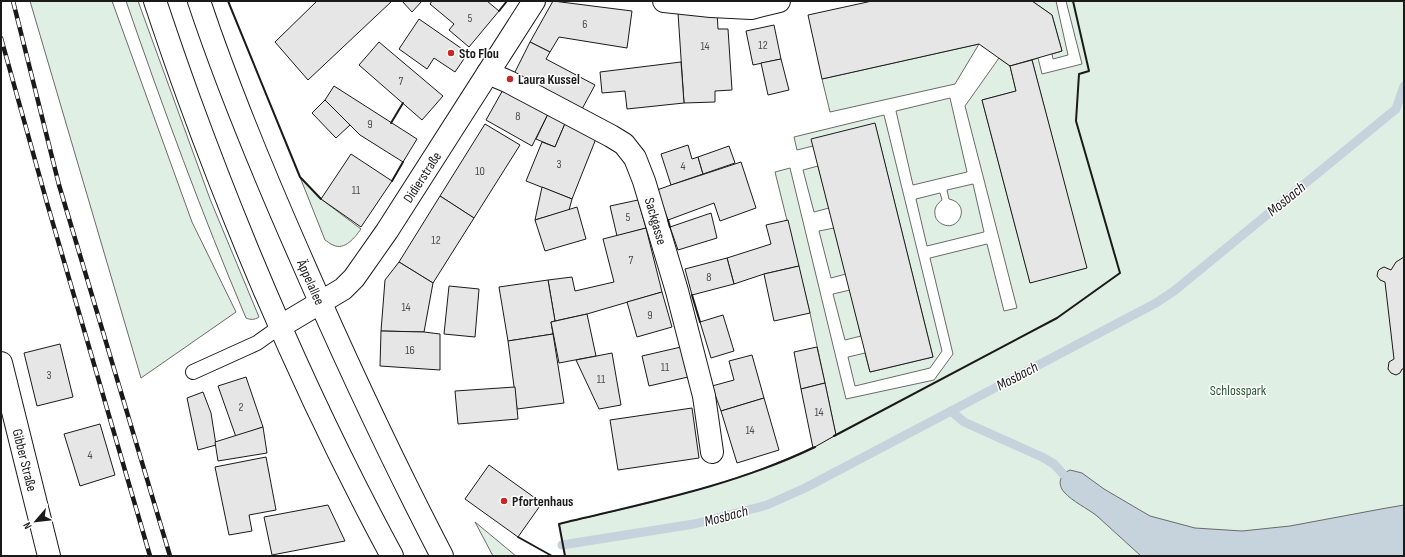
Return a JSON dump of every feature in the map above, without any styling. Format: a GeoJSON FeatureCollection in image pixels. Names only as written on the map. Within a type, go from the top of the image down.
{"type":"FeatureCollection","features":[{"type":"Feature","properties":{"kind":"street"},"geometry":{"type":"LineString","coordinates":[[155,1],[188,98],[220,180],[281,326],[346,470],[392,556]]}},
{"type":"Feature","properties":{"kind":"street","name":"Äppelallee"},"geometry":{"type":"LineString","coordinates":[[198,1],[265,177],[367,405],[442,556]]}},
{"type":"Feature","properties":{"kind":"street","name":"Didierstraße"},"geometry":{"type":"LineString","coordinates":[[281,326],[343,289],[354,278],[387,231],[534,1]]}},
{"type":"Feature","properties":{"kind":"street"},"geometry":{"type":"LineString","coordinates":[[664,1],[711,6],[751,8],[779,1]]}},
{"type":"Feature","properties":{"kind":"street","name":"Sackgasse"},"geometry":{"type":"LineString","coordinates":[[488,73],[510,82],[611,136],[624,144],[635,158],[644,181],[677,291],[704,396],[712,452]]}},
{"type":"Feature","properties":{"kind":"street","name":"Gibber Straße"},"geometry":{"type":"LineString","coordinates":[[1,363],[9,428],[49,556]]}},
{"type":"Feature","properties":{"kind":"lane"},"geometry":{"type":"LineString","coordinates":[[193,372],[258,342],[281,326]]}},
{"type":"Feature","properties":{"kind":"green space"},"geometry":{"type":"Polygon","coordinates":[[[30,1],[112,1],[192,222],[236,312],[141,378],[30,1]]]}},
{"type":"Feature","properties":{"kind":"green space"},"geometry":{"type":"Polygon","coordinates":[[[126,1],[138,1],[210,199],[259,317],[256,319],[246,318],[214,240],[183,161],[126,1]]]}},
{"type":"Feature","properties":{"kind":"green space"},"geometry":{"type":"Polygon","coordinates":[[[1032,1],[1056,1],[1068,55],[1053,59],[1052,54],[1062,51],[1052,15],[1032,1]]]}},
{"type":"Feature","properties":{"kind":"green space","name":"Schlosspark"},"geometry":{"type":"Polygon","coordinates":[[[1066,1],[1404,1],[1404,556],[565,556],[559,524],[666,499],[736,478],[770,466],[836,435],[810,313],[775,172],[790,168],[846,399],[934,380],[953,354],[930,258],[987,244],[1004,311],[1017,308],[965,106],[999,58],[1010,66],[1016,91],[982,100],[1030,282],[1086,268],[1032,60],[1038,58],[1042,74],[1082,64],[1066,1]]]}},
{"type":"Feature","properties":{"kind":"green space"},"geometry":{"type":"Polygon","coordinates":[[[979,44],[955,84],[830,112],[822,79],[979,44]]]}},
{"type":"Feature","properties":{"kind":"green space"},"geometry":{"type":"Polygon","coordinates":[[[950,98],[967,172],[913,185],[896,111],[950,98]]]}},
{"type":"Feature","properties":{"kind":"green space"},"geometry":{"type":"Polygon","coordinates":[[[884,115],[942,351],[930,368],[855,386],[848,357],[865,353],[870,372],[933,357],[875,124],[813,146],[797,150],[794,137],[884,115]]]}},
{"type":"Feature","properties":{"kind":"green space"},"geometry":{"type":"Polygon","coordinates":[[[818,166],[829,208],[814,212],[803,170],[818,166]]]}},
{"type":"Feature","properties":{"kind":"green space"},"geometry":{"type":"Polygon","coordinates":[[[300,177],[321,199],[361,229],[346,245],[332,245],[325,240],[300,177]]]}},
{"type":"Feature","properties":{"kind":"green space"},"geometry":{"type":"Polygon","coordinates":[[[973,184],[984,232],[927,246],[916,199],[940,193],[942,200],[935,208],[936,217],[942,224],[948,226],[954,225],[960,217],[960,206],[956,202],[949,199],[947,190],[973,184]]]}},
{"type":"Feature","properties":{"kind":"green space"},"geometry":{"type":"Polygon","coordinates":[[[834,228],[846,274],[831,278],[819,231],[834,228]]]}},
{"type":"Feature","properties":{"kind":"green space"},"geometry":{"type":"Polygon","coordinates":[[[850,290],[861,336],[845,340],[833,294],[850,290]]]}},
{"type":"Feature","properties":{"kind":"green space"},"geometry":{"type":"Polygon","coordinates":[[[475,522],[516,556],[493,556],[475,522]]]}},
{"type":"Feature","properties":{"kind":"shaded area"},"geometry":{"type":"Polygon","coordinates":[[[1070,470],[1082,473],[1104,489],[1150,516],[1195,528],[1242,531],[1290,526],[1404,505],[1404,556],[1141,556],[1097,516],[1064,492],[1060,483],[1064,474],[1070,470]]]}},
{"type":"Feature","properties":{"kind":"building"},"geometry":{"type":"Polygon","coordinates":[[[317,1],[392,1],[308,80],[275,42],[317,1]]]}},
{"type":"Feature","properties":{"kind":"building"},"geometry":{"type":"Polygon","coordinates":[[[402,1],[422,1],[412,12],[402,1]]]}},
{"type":"Feature","properties":{"kind":"building"},"geometry":{"type":"Polygon","coordinates":[[[432,1],[487,1],[499,11],[469,47],[449,30],[454,24],[430,4],[432,1]]]}},
{"type":"Feature","properties":{"kind":"building"},"geometry":{"type":"Polygon","coordinates":[[[553,1],[632,11],[627,48],[559,37],[550,52],[530,42],[553,1]]]}},
{"type":"Feature","properties":{"kind":"building"},"geometry":{"type":"Polygon","coordinates":[[[872,1],[1032,1],[1052,15],[1062,51],[1010,66],[979,44],[822,79],[808,15],[872,1]]]}},
{"type":"Feature","properties":{"kind":"building"},"geometry":{"type":"Polygon","coordinates":[[[717,11],[718,29],[728,29],[732,90],[715,91],[715,102],[684,103],[678,13],[717,11]]]}},
{"type":"Feature","properties":{"kind":"building"},"geometry":{"type":"Polygon","coordinates":[[[419,19],[468,53],[455,72],[434,58],[427,69],[399,49],[419,19]]]}},
{"type":"Feature","properties":{"kind":"building"},"geometry":{"type":"Polygon","coordinates":[[[774,25],[781,59],[753,65],[746,31],[774,25]]]}},
{"type":"Feature","properties":{"kind":"building"},"geometry":{"type":"Polygon","coordinates":[[[379,42],[443,96],[422,120],[359,65],[379,42]]]}},
{"type":"Feature","properties":{"kind":"building"},"geometry":{"type":"Polygon","coordinates":[[[530,42],[550,52],[546,59],[595,85],[582,109],[514,74],[530,42]]]}},
{"type":"Feature","properties":{"kind":"building"},"geometry":{"type":"Polygon","coordinates":[[[781,59],[789,90],[768,95],[761,63],[781,59]]]}},
{"type":"Feature","properties":{"kind":"building"},"geometry":{"type":"Polygon","coordinates":[[[1032,60],[1087,268],[1030,283],[982,100],[1016,91],[1010,66],[1032,60]]]}},
{"type":"Feature","properties":{"kind":"building"},"geometry":{"type":"Polygon","coordinates":[[[681,62],[684,103],[627,109],[625,91],[602,93],[600,72],[681,62]]]}},
{"type":"Feature","properties":{"kind":"building"},"geometry":{"type":"Polygon","coordinates":[[[334,86],[417,139],[403,162],[360,135],[325,100],[334,86]]]}},
{"type":"Feature","properties":{"kind":"building"},"geometry":{"type":"Polygon","coordinates":[[[504,88],[549,112],[532,146],[486,120],[504,88]]]}},
{"type":"Feature","properties":{"kind":"building"},"geometry":{"type":"Polygon","coordinates":[[[325,100],[350,125],[336,138],[312,113],[325,100]]]}},
{"type":"Feature","properties":{"kind":"building"},"geometry":{"type":"Polygon","coordinates":[[[549,112],[567,119],[555,147],[536,139],[549,112]]]}},
{"type":"Feature","properties":{"kind":"building"},"geometry":{"type":"Polygon","coordinates":[[[567,119],[599,131],[572,199],[526,181],[542,142],[555,147],[567,119]]]}},
{"type":"Feature","properties":{"kind":"building"},"geometry":{"type":"Polygon","coordinates":[[[875,123],[933,357],[870,372],[811,139],[875,123]]]}},
{"type":"Feature","properties":{"kind":"building"},"geometry":{"type":"Polygon","coordinates":[[[485,124],[520,145],[474,218],[440,196],[485,124]]]}},
{"type":"Feature","properties":{"kind":"building"},"geometry":{"type":"Polygon","coordinates":[[[688,145],[692,159],[698,157],[703,174],[671,185],[661,154],[688,145]]]}},
{"type":"Feature","properties":{"kind":"building"},"geometry":{"type":"Polygon","coordinates":[[[729,146],[735,163],[703,174],[698,157],[729,146]]]}},
{"type":"Feature","properties":{"kind":"building"},"geometry":{"type":"Polygon","coordinates":[[[351,154],[392,181],[361,227],[321,199],[351,154]]]}},
{"type":"Feature","properties":{"kind":"building"},"geometry":{"type":"Polygon","coordinates":[[[741,162],[756,208],[720,221],[714,203],[668,220],[657,190],[741,162]]]}},
{"type":"Feature","properties":{"kind":"building"},"geometry":{"type":"Polygon","coordinates":[[[542,187],[572,199],[569,210],[535,220],[542,187]]]}},
{"type":"Feature","properties":{"kind":"building"},"geometry":{"type":"Polygon","coordinates":[[[440,196],[474,218],[433,283],[399,262],[440,196]]]}},
{"type":"Feature","properties":{"kind":"building"},"geometry":{"type":"Polygon","coordinates":[[[638,200],[646,228],[617,236],[610,206],[638,200]]]}},
{"type":"Feature","properties":{"kind":"building"},"geometry":{"type":"Polygon","coordinates":[[[577,207],[586,239],[545,251],[535,220],[577,207]]]}},
{"type":"Feature","properties":{"kind":"building"},"geometry":{"type":"Polygon","coordinates":[[[711,213],[717,238],[678,250],[670,227],[711,213]]]}},
{"type":"Feature","properties":{"kind":"building"},"geometry":{"type":"Polygon","coordinates":[[[788,220],[799,266],[764,274],[734,284],[727,258],[771,244],[766,225],[788,220]]]}},
{"type":"Feature","properties":{"kind":"building"},"geometry":{"type":"Polygon","coordinates":[[[646,228],[662,292],[587,314],[555,321],[548,280],[572,277],[575,291],[614,282],[603,239],[646,228]]]}},
{"type":"Feature","properties":{"kind":"building"},"geometry":{"type":"Polygon","coordinates":[[[1404,257],[1404,369],[1396,375],[1391,373],[1388,369],[1389,362],[1394,359],[1385,282],[1380,280],[1377,276],[1380,269],[1384,267],[1391,270],[1396,262],[1404,257]]]}},
{"type":"Feature","properties":{"kind":"building"},"geometry":{"type":"Polygon","coordinates":[[[727,258],[734,284],[692,295],[685,269],[727,258]]]}},
{"type":"Feature","properties":{"kind":"building"},"geometry":{"type":"Polygon","coordinates":[[[399,262],[433,283],[424,332],[381,331],[385,280],[399,262]]]}},
{"type":"Feature","properties":{"kind":"building"},"geometry":{"type":"Polygon","coordinates":[[[799,266],[810,313],[774,321],[764,274],[799,266]]]}},
{"type":"Feature","properties":{"kind":"building"},"geometry":{"type":"Polygon","coordinates":[[[548,280],[555,321],[551,322],[553,334],[508,341],[499,287],[548,280]]]}},
{"type":"Feature","properties":{"kind":"building"},"geometry":{"type":"Polygon","coordinates":[[[449,286],[479,289],[475,337],[444,334],[449,286]]]}},
{"type":"Feature","properties":{"kind":"building"},"geometry":{"type":"Polygon","coordinates":[[[662,292],[672,327],[637,337],[627,302],[662,292]]]}},
{"type":"Feature","properties":{"kind":"building"},"geometry":{"type":"Polygon","coordinates":[[[587,314],[596,356],[559,363],[551,322],[587,314]]]}},
{"type":"Feature","properties":{"kind":"building"},"geometry":{"type":"Polygon","coordinates":[[[723,315],[734,351],[711,358],[700,322],[723,315]]]}},
{"type":"Feature","properties":{"kind":"building"},"geometry":{"type":"Polygon","coordinates":[[[381,331],[440,334],[440,370],[380,366],[381,331]]]}},
{"type":"Feature","properties":{"kind":"building"},"geometry":{"type":"Polygon","coordinates":[[[553,334],[564,403],[517,409],[508,341],[553,334]]]}},
{"type":"Feature","properties":{"kind":"building"},"geometry":{"type":"Polygon","coordinates":[[[60,344],[73,397],[37,406],[24,353],[60,344]]]}},
{"type":"Feature","properties":{"kind":"building"},"geometry":{"type":"Polygon","coordinates":[[[681,347],[688,377],[649,386],[642,356],[681,347]]]}},
{"type":"Feature","properties":{"kind":"building"},"geometry":{"type":"Polygon","coordinates":[[[817,347],[825,383],[801,389],[794,352],[817,347]]]}},
{"type":"Feature","properties":{"kind":"building"},"geometry":{"type":"Polygon","coordinates":[[[612,353],[621,405],[599,409],[576,360],[612,353]]]}},
{"type":"Feature","properties":{"kind":"building"},"geometry":{"type":"Polygon","coordinates":[[[752,355],[764,398],[721,411],[712,386],[734,380],[729,361],[752,355]]]}},
{"type":"Feature","properties":{"kind":"building"},"geometry":{"type":"Polygon","coordinates":[[[246,377],[263,427],[236,437],[218,386],[246,377]]]}},
{"type":"Feature","properties":{"kind":"building"},"geometry":{"type":"Polygon","coordinates":[[[825,383],[836,435],[813,448],[801,389],[825,383]]]}},
{"type":"Feature","properties":{"kind":"building"},"geometry":{"type":"Polygon","coordinates":[[[515,387],[518,419],[458,424],[455,391],[515,387]]]}},
{"type":"Feature","properties":{"kind":"building"},"geometry":{"type":"Polygon","coordinates":[[[203,392],[211,413],[216,445],[198,450],[187,398],[203,392]]]}},
{"type":"Feature","properties":{"kind":"building"},"geometry":{"type":"Polygon","coordinates":[[[764,398],[779,450],[737,463],[721,411],[764,398]]]}},
{"type":"Feature","properties":{"kind":"building"},"geometry":{"type":"Polygon","coordinates":[[[692,408],[699,458],[618,470],[610,420],[692,408]]]}},
{"type":"Feature","properties":{"kind":"building"},"geometry":{"type":"Polygon","coordinates":[[[100,424],[115,475],[80,486],[64,434],[100,424]]]}},
{"type":"Feature","properties":{"kind":"building"},"geometry":{"type":"Polygon","coordinates":[[[263,427],[267,453],[218,461],[215,442],[263,427]]]}},
{"type":"Feature","properties":{"kind":"building"},"geometry":{"type":"Polygon","coordinates":[[[266,457],[276,510],[249,515],[252,531],[229,535],[215,467],[266,457]]]}},
{"type":"Feature","properties":{"kind":"building","name":"Pfortenhaus"},"geometry":{"type":"Polygon","coordinates":[[[489,465],[542,503],[518,537],[465,499],[489,465]]]}},
{"type":"Feature","properties":{"kind":"building"},"geometry":{"type":"Polygon","coordinates":[[[328,505],[345,541],[272,555],[264,517],[328,505]]]}},
{"type":"Feature","properties":{"kind":"waterway","name":"Mosbach"},"geometry":{"type":"LineString","coordinates":[[562,545],[694,524],[767,505],[805,488],[1156,303],[1174,291],[1396,109],[1404,86]]}},
{"type":"Feature","properties":{"kind":"waterway"},"geometry":{"type":"LineString","coordinates":[[951,411],[964,422],[1042,457],[1054,464],[1063,474]]}},
{"type":"Feature","properties":{"kind":"railway"},"geometry":{"type":"LineString","coordinates":[[13,1],[59,185],[170,556]]}},
{"type":"Feature","properties":{"kind":"railway"},"geometry":{"type":"LineString","coordinates":[[1,38],[47,203],[150,556]]}},
{"type":"Feature","properties":{"kind":"wall"},"geometry":{"type":"LineString","coordinates":[[228,1],[300,177],[321,199]]}},
{"type":"Feature","properties":{"kind":"wall"},"geometry":{"type":"LineString","coordinates":[[499,11],[507,1]]}},
{"type":"Feature","properties":{"kind":"wall"},"geometry":{"type":"LineString","coordinates":[[834,436],[1057,318],[1120,273],[1076,121],[1079,74],[1089,71],[1073,1]]}},
{"type":"Feature","properties":{"kind":"wall"},"geometry":{"type":"LineString","coordinates":[[391,123],[403,103]]}},
{"type":"Feature","properties":{"kind":"wall"},"geometry":{"type":"LineString","coordinates":[[392,181],[403,162]]}},
{"type":"Feature","properties":{"kind":"wall"},"geometry":{"type":"LineString","coordinates":[[668,220],[670,227]]}},
{"type":"Feature","properties":{"kind":"wall"},"geometry":{"type":"LineString","coordinates":[[692,295],[700,322]]}},
{"type":"Feature","properties":{"kind":"wall"},"geometry":{"type":"LineString","coordinates":[[565,556],[559,524],[656,501],[721,483],[753,473],[815,447]]}},
{"type":"Feature","properties":{"kind":"wall"},"geometry":{"type":"LineString","coordinates":[[518,537],[552,556]]}},
{"type":"Feature","properties":{"kind":"place","name":"Sto Flou"},"geometry":{"type":"Point","coordinates":[451,53]}},
{"type":"Feature","properties":{"kind":"place","name":"Laura Kussel"},"geometry":{"type":"Point","coordinates":[510,79]}},
{"type":"Feature","properties":{"kind":"place","name":"Pfortenhaus"},"geometry":{"type":"Point","coordinates":[504,501]}}]}
